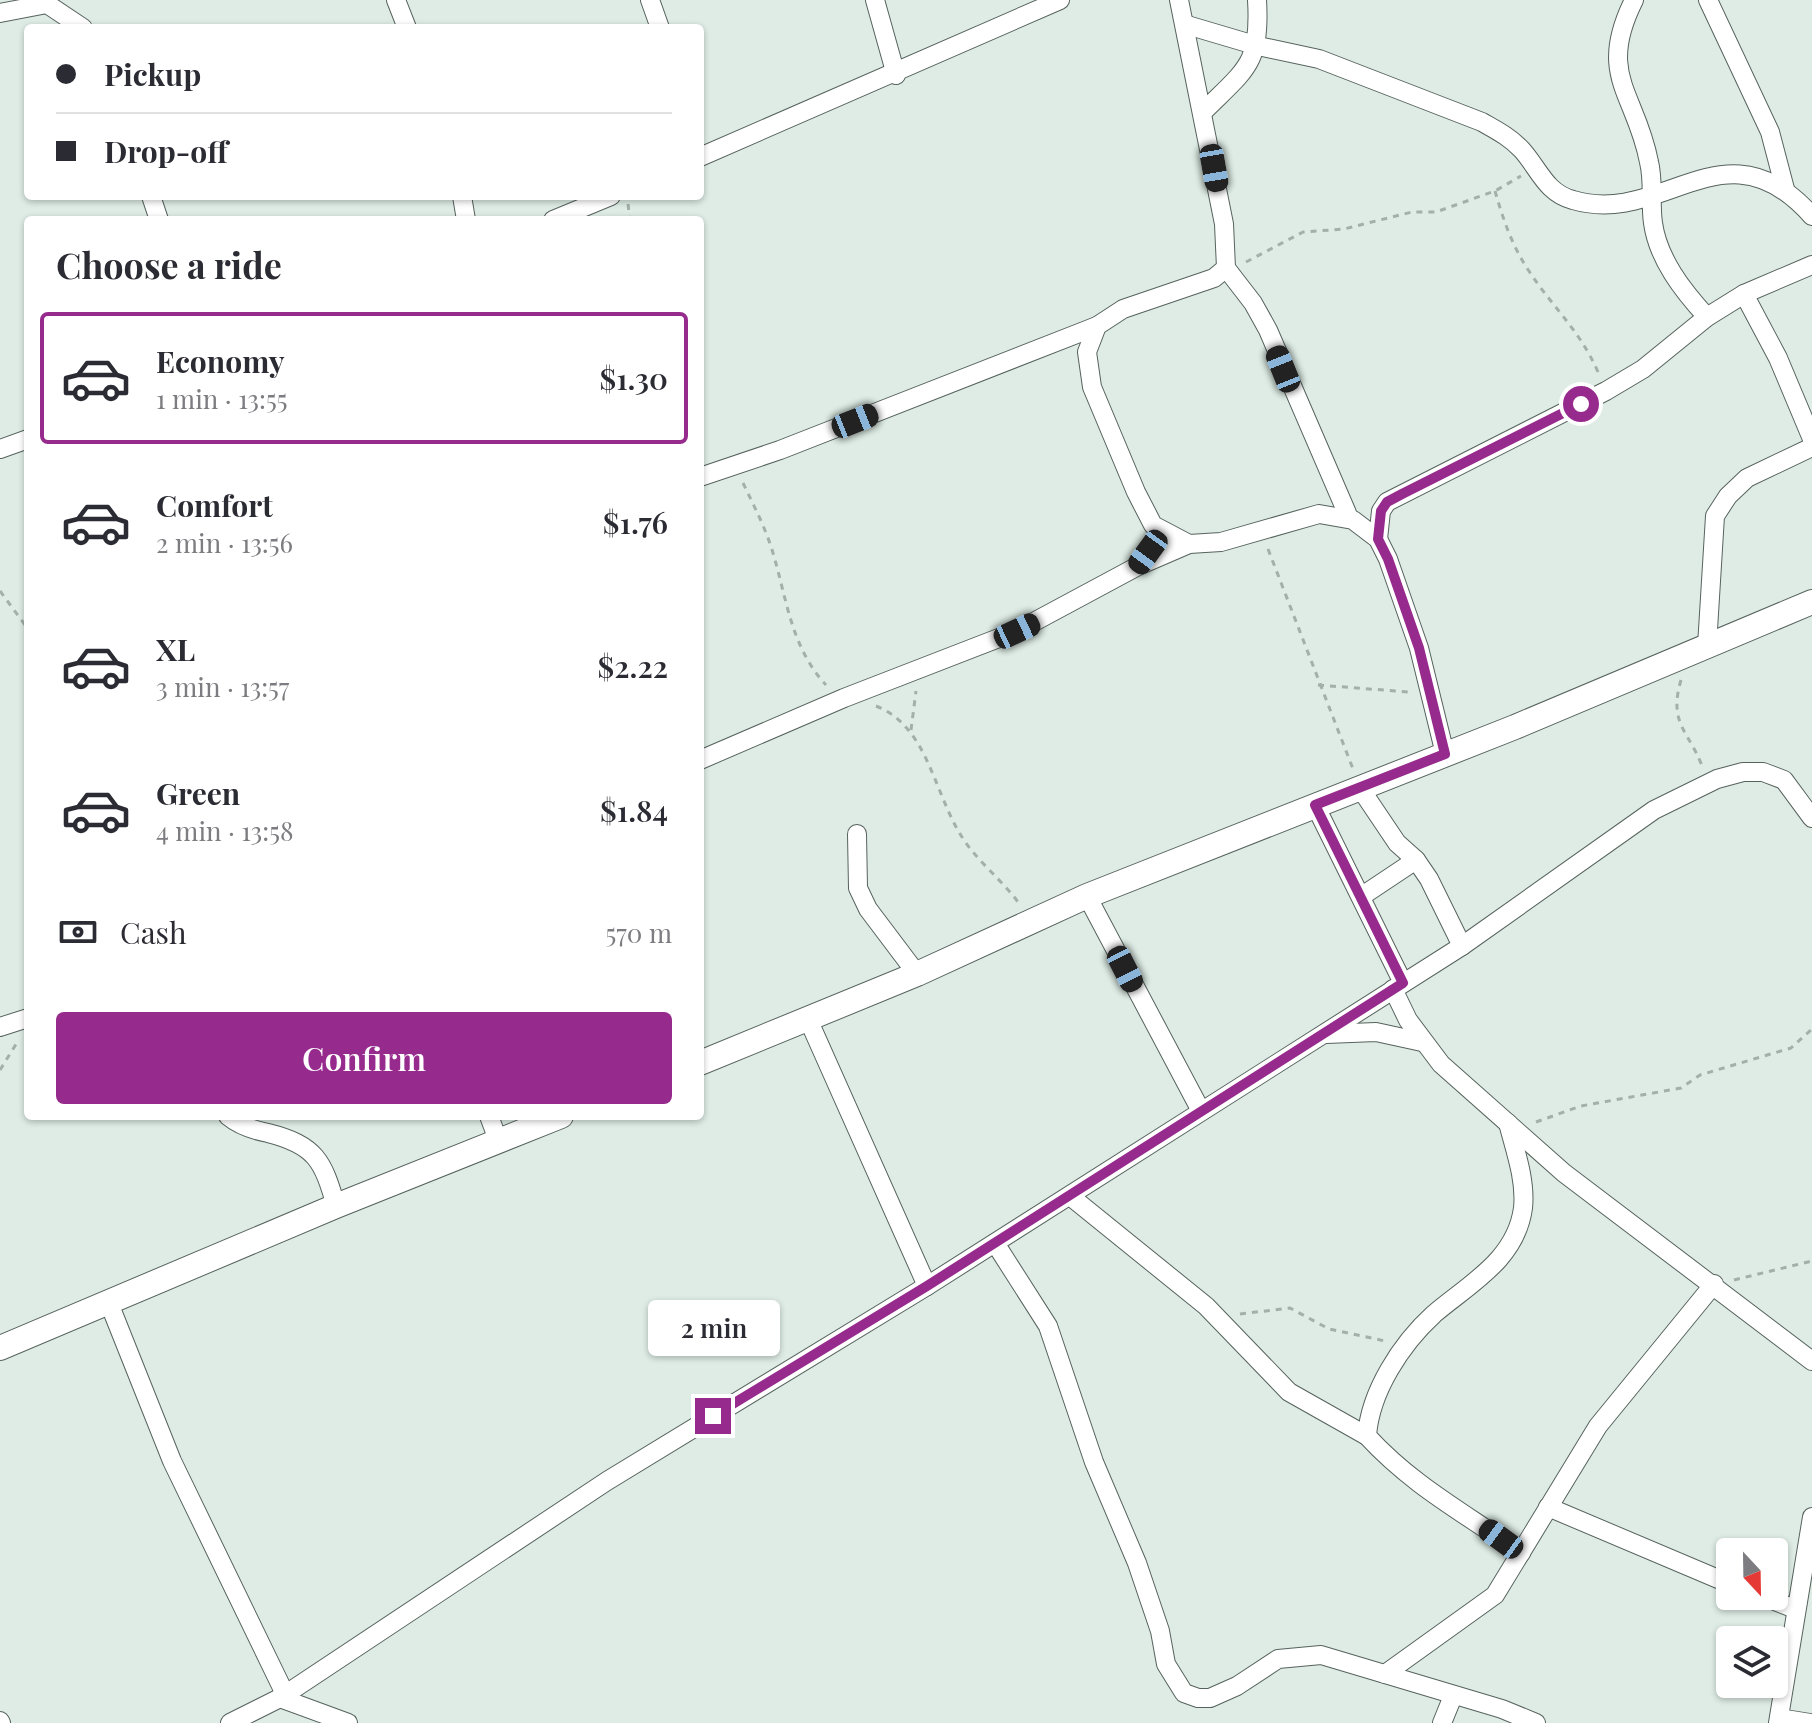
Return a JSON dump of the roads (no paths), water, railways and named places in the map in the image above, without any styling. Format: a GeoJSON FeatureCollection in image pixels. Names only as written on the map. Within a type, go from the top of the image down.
{"type":"FeatureCollection","features":[{"type":"Feature","properties":{"kind":"street"},"geometry":{"type":"LineString","coordinates":[[396,0],[405,24]]}},
{"type":"Feature","properties":{"kind":"street"},"geometry":{"type":"LineString","coordinates":[[650,0],[659,24]]}},
{"type":"Feature","properties":{"kind":"street"},"geometry":{"type":"LineString","coordinates":[[875,0],[896,75]]}},
{"type":"Feature","properties":{"kind":"street"},"geometry":{"type":"LineString","coordinates":[[704,152],[896,75],[1060,0]]}},
{"type":"Feature","properties":{"kind":"street"},"geometry":{"type":"LineString","coordinates":[[1179,0],[1204,111],[1224,224],[1228,271],[1253,303],[1268,330],[1343,514],[1378,539]]}},
{"type":"Feature","properties":{"kind":"street"},"geometry":{"type":"LineString","coordinates":[[1204,111],[1250,64],[1258,46],[1257,0]]}},
{"type":"Feature","properties":{"kind":"street"},"geometry":{"type":"LineString","coordinates":[[1634,0],[1617,50],[1618,76],[1645,144],[1653,194],[1653,222],[1659,245],[1681,286],[1707,317]]}},
{"type":"Feature","properties":{"kind":"street"},"geometry":{"type":"LineString","coordinates":[[1708,0],[1770,132],[1785,189]]}},
{"type":"Feature","properties":{"kind":"street"},"geometry":{"type":"LineString","coordinates":[[0,13],[52,2],[78,24]]}},
{"type":"Feature","properties":{"kind":"street"},"geometry":{"type":"LineString","coordinates":[[1187,25],[1258,46],[1319,59],[1482,122],[1506,135],[1554,191],[1572,200],[1598,205],[1626,203],[1714,175],[1767,179],[1785,189],[1812,216]]}},
{"type":"Feature","properties":{"kind":"street"},"geometry":{"type":"LineString","coordinates":[[563,216],[601,200]]}},
{"type":"Feature","properties":{"kind":"street"},"geometry":{"type":"LineString","coordinates":[[704,758],[844,698],[1039,621],[1138,566],[1189,544],[1221,542],[1319,514],[1343,514],[1387,502],[1606,391],[1643,369],[1707,317],[1744,294],[1812,265]]}},
{"type":"Feature","properties":{"kind":"street"},"geometry":{"type":"LineString","coordinates":[[704,476],[1097,326],[1123,309],[1228,271]]}},
{"type":"Feature","properties":{"kind":"street"},"geometry":{"type":"LineString","coordinates":[[1744,294],[1778,358],[1812,439]]}},
{"type":"Feature","properties":{"kind":"street"},"geometry":{"type":"LineString","coordinates":[[1097,326],[1087,352],[1092,387],[1136,492],[1153,525],[1189,544]]}},
{"type":"Feature","properties":{"kind":"street"},"geometry":{"type":"LineString","coordinates":[[0,449],[24,440]]}},
{"type":"Feature","properties":{"kind":"street"},"geometry":{"type":"LineString","coordinates":[[1698,650],[1715,516],[1728,496],[1747,478],[1812,447]]}},
{"type":"Feature","properties":{"kind":"street"},"geometry":{"type":"LineString","coordinates":[[1387,502],[1381,511],[1378,539],[1407,610],[1433,695],[1445,754]]}},
{"type":"Feature","properties":{"kind":"street"},"geometry":{"type":"LineString","coordinates":[[1138,566],[1148,552],[1153,525]]}},
{"type":"Feature","properties":{"kind":"street"},"geometry":{"type":"LineString","coordinates":[[704,1061],[917,974],[1087,896],[1445,754],[1812,602]]}},
{"type":"Feature","properties":{"kind":"street"},"geometry":{"type":"LineString","coordinates":[[230,1723],[283,1696],[594,1489],[1070,1196],[1462,946],[1547,889],[1613,838],[1697,788],[1743,772],[1763,772],[1784,780],[1812,818]]}},
{"type":"Feature","properties":{"kind":"street"},"geometry":{"type":"LineString","coordinates":[[1360,788],[1397,843],[1416,860],[1462,946]]}},
{"type":"Feature","properties":{"kind":"street"},"geometry":{"type":"LineString","coordinates":[[1315,805],[1362,896],[1422,1042],[1564,1173],[1812,1361]]}},
{"type":"Feature","properties":{"kind":"street"},"geometry":{"type":"LineString","coordinates":[[857,834],[858,888],[868,909],[917,974]]}},
{"type":"Feature","properties":{"kind":"street"},"geometry":{"type":"LineString","coordinates":[[1362,896],[1416,860]]}},
{"type":"Feature","properties":{"kind":"street"},"geometry":{"type":"LineString","coordinates":[[1087,896],[1201,1111]]}},
{"type":"Feature","properties":{"kind":"street"},"geometry":{"type":"LineString","coordinates":[[808,1019],[927,1286]]}},
{"type":"Feature","properties":{"kind":"street"},"geometry":{"type":"LineString","coordinates":[[0,1027],[24,1024]]}},
{"type":"Feature","properties":{"kind":"street"},"geometry":{"type":"LineString","coordinates":[[1323,1034],[1376,1032],[1422,1042]]}},
{"type":"Feature","properties":{"kind":"street"},"geometry":{"type":"LineString","coordinates":[[235,1120],[251,1129],[295,1141],[309,1149],[327,1177],[336,1206]]}},
{"type":"Feature","properties":{"kind":"street"},"geometry":{"type":"LineString","coordinates":[[490,1120],[498,1140]]}},
{"type":"Feature","properties":{"kind":"street"},"geometry":{"type":"LineString","coordinates":[[0,1348],[336,1206],[550,1120]]}},
{"type":"Feature","properties":{"kind":"street"},"geometry":{"type":"LineString","coordinates":[[1367,1436],[1368,1420],[1389,1371],[1405,1346],[1435,1314],[1479,1282],[1497,1262],[1519,1224],[1523,1189],[1513,1126]]}},
{"type":"Feature","properties":{"kind":"street"},"geometry":{"type":"LineString","coordinates":[[1070,1196],[1206,1306],[1289,1392],[1367,1436],[1421,1488],[1462,1511],[1521,1553]]}},
{"type":"Feature","properties":{"kind":"street"},"geometry":{"type":"LineString","coordinates":[[995,1243],[1054,1340],[1094,1462],[1155,1617],[1166,1664],[1184,1693],[1210,1698],[1237,1686],[1278,1659],[1292,1655],[1321,1655],[1536,1723]]}},
{"type":"Feature","properties":{"kind":"street"},"geometry":{"type":"LineString","coordinates":[[1385,1674],[1495,1595],[1627,1386],[1717,1286]]}},
{"type":"Feature","properties":{"kind":"street"},"geometry":{"type":"LineString","coordinates":[[109,1303],[172,1461],[283,1696],[348,1723]]}},
{"type":"Feature","properties":{"kind":"street"},"geometry":{"type":"LineString","coordinates":[[1548,1507],[1716,1578]]}},
{"type":"Feature","properties":{"kind":"street"},"geometry":{"type":"LineString","coordinates":[[1810,1723],[1778,1720],[1812,1517]]}},
{"type":"Feature","properties":{"kind":"street"},"geometry":{"type":"LineString","coordinates":[[1788,1606],[1795,1609]]}},
{"type":"Feature","properties":{"kind":"street"},"geometry":{"type":"LineString","coordinates":[[1442,1723],[1453,1696]]}}]}
